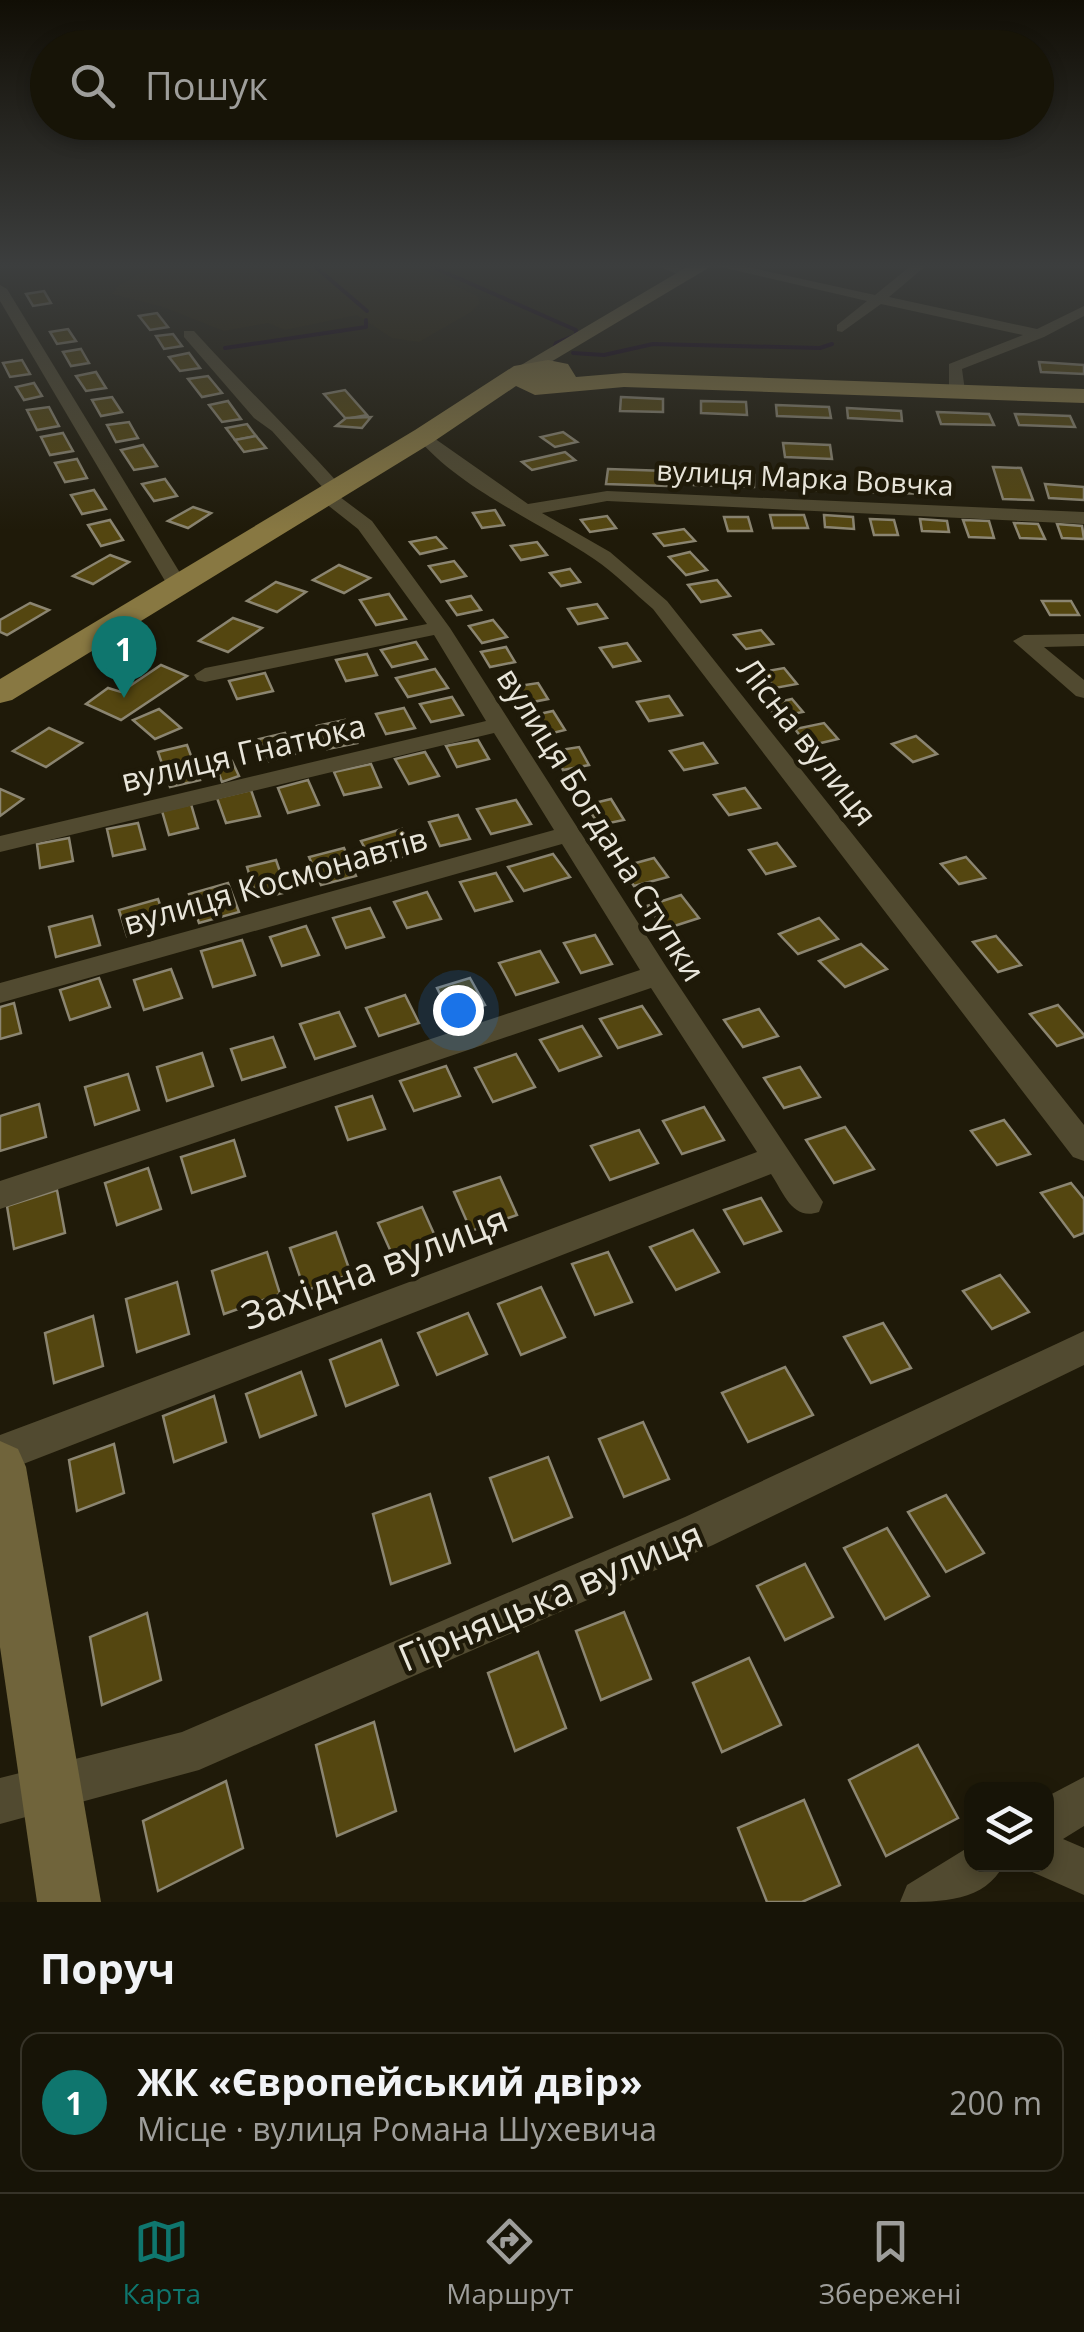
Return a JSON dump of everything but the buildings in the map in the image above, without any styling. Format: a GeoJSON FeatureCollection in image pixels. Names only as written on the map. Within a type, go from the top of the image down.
{"type":"FeatureCollection","features":[{"type":"Feature","properties":{"kind":"main road"},"geometry":{"type":"LineString","coordinates":[[453,417],[558,367],[578,353]]}},
{"type":"Feature","properties":{"kind":"main road"},"geometry":{"type":"LineString","coordinates":[[0,693],[424,436],[522,371],[558,367],[624,380],[1084,396]]}},
{"type":"Feature","properties":{"kind":"main road"},"geometry":{"type":"LineString","coordinates":[[0,1467],[27,1793],[69,1902]]}},
{"type":"Feature","properties":{"kind":"street"},"geometry":{"type":"LineString","coordinates":[[30,353],[178,586]]}},
{"type":"Feature","properties":{"kind":"street","name":"вулиця Богдана Ступки"},"geometry":{"type":"LineString","coordinates":[[205,353],[260,415],[278,428],[330,492],[366,525],[440,628],[657,975],[807,1202]]}},
{"type":"Feature","properties":{"kind":"street"},"geometry":{"type":"LineString","coordinates":[[957,392],[954,367],[991,353]]}},
{"type":"Feature","properties":{"kind":"street","name":"Лісна вулиця"},"geometry":{"type":"LineString","coordinates":[[424,436],[525,510],[603,556],[660,605],[1084,1148]]}},
{"type":"Feature","properties":{"kind":"street","name":"вулиця Марка Вовчка"},"geometry":{"type":"LineString","coordinates":[[525,510],[607,496],[1084,518]]}},
{"type":"Feature","properties":{"kind":"street"},"geometry":{"type":"LineString","coordinates":[[205,675],[440,628]]}},
{"type":"Feature","properties":{"kind":"street"},"geometry":{"type":"LineString","coordinates":[[1084,640],[1024,641],[1084,691]]}},
{"type":"Feature","properties":{"kind":"street","name":"вулиця Гнатюка"},"geometry":{"type":"LineString","coordinates":[[0,844],[502,724]]}},
{"type":"Feature","properties":{"kind":"street","name":"вулиця Космонавтів"},"geometry":{"type":"LineString","coordinates":[[0,992],[569,834]]}},
{"type":"Feature","properties":{"kind":"street"},"geometry":{"type":"LineString","coordinates":[[0,1195],[657,975]]}},
{"type":"Feature","properties":{"kind":"street","name":"Західна вулиця"},"geometry":{"type":"LineString","coordinates":[[0,1454],[778,1158]]}},
{"type":"Feature","properties":{"kind":"street","name":"Гірняцька вулиця"},"geometry":{"type":"LineString","coordinates":[[27,1793],[201,1747],[699,1532],[1084,1348]]}},
{"type":"Feature","properties":{"kind":"street"},"geometry":{"type":"LineString","coordinates":[[1054,1818],[1084,1800]]}},
{"type":"Feature","properties":{"kind":"street"},"geometry":{"type":"LineString","coordinates":[[1054,1859],[1084,1872]]}},
{"type":"Feature","properties":{"kind":"street"},"geometry":{"type":"LineString","coordinates":[[924,1902],[969,1872]]}},
{"type":"Feature","properties":{"kind":"waterway"},"geometry":{"type":"LineString","coordinates":[[573,353],[614,353]]}},
{"type":"Feature","properties":{"kind":"place","name":"ЖК «Європейський двір»"},"geometry":{"type":"Point","coordinates":[124,698]}}]}
